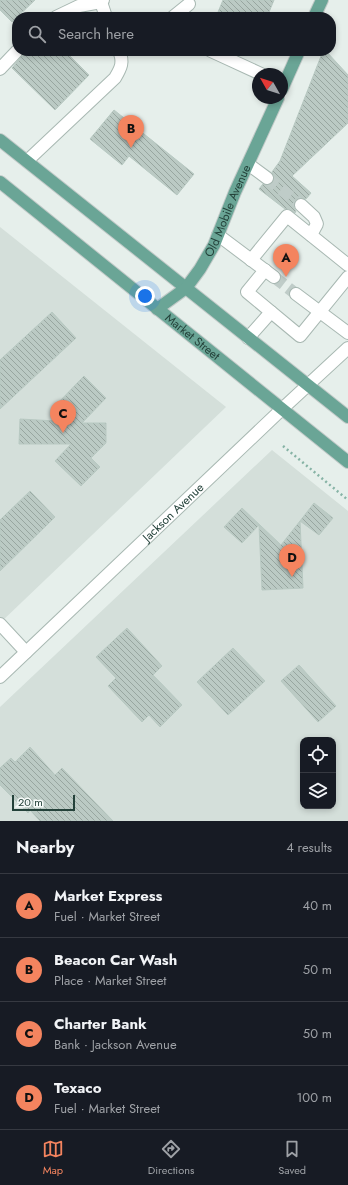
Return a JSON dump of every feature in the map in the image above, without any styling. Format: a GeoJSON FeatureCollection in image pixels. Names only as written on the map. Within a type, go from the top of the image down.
{"type":"FeatureCollection","features":[{"type":"Feature","properties":{"kind":"main road"},"geometry":{"type":"LineString","coordinates":[[316,12],[322,0]]}},
{"type":"Feature","properties":{"kind":"main road"},"geometry":{"type":"LineString","coordinates":[[288,75],[297,56]]}},
{"type":"Feature","properties":{"kind":"main road","name":"Old Mobile Avenue"},"geometry":{"type":"LineString","coordinates":[[157,309],[186,288],[200,269],[214,245],[275,104]]}},
{"type":"Feature","properties":{"kind":"main road"},"geometry":{"type":"LineString","coordinates":[[0,140],[348,417]]}},
{"type":"Feature","properties":{"kind":"main road","name":"Market Street"},"geometry":{"type":"LineString","coordinates":[[0,182],[348,462]]}},
{"type":"Feature","properties":{"kind":"street"},"geometry":{"type":"LineString","coordinates":[[66,12],[79,6],[102,1],[105,12]]}},
{"type":"Feature","properties":{"kind":"street"},"geometry":{"type":"LineString","coordinates":[[179,12],[191,2]]}},
{"type":"Feature","properties":{"kind":"street"},"geometry":{"type":"LineString","coordinates":[[189,12],[191,2]]}},
{"type":"Feature","properties":{"kind":"street"},"geometry":{"type":"LineString","coordinates":[[0,69],[12,56]]}},
{"type":"Feature","properties":{"kind":"street"},"geometry":{"type":"LineString","coordinates":[[27,161],[115,78],[121,69],[123,56]]}},
{"type":"Feature","properties":{"kind":"street"},"geometry":{"type":"LineString","coordinates":[[222,56],[252,70]]}},
{"type":"Feature","properties":{"kind":"street"},"geometry":{"type":"LineString","coordinates":[[248,164],[267,178]]}},
{"type":"Feature","properties":{"kind":"street"},"geometry":{"type":"LineString","coordinates":[[301,205],[314,217],[317,224],[311,236]]}},
{"type":"Feature","properties":{"kind":"street"},"geometry":{"type":"LineString","coordinates":[[251,260],[287,216],[348,265]]}},
{"type":"Feature","properties":{"kind":"street"},"geometry":{"type":"LineString","coordinates":[[218,235],[269,274],[247,292],[300,336],[348,277]]}},
{"type":"Feature","properties":{"kind":"street"},"geometry":{"type":"LineString","coordinates":[[296,294],[348,333]]}},
{"type":"Feature","properties":{"kind":"street"},"geometry":{"type":"LineString","coordinates":[[248,338],[270,312]]}},
{"type":"Feature","properties":{"kind":"street","name":"Jackson Avenue"},"geometry":{"type":"LineString","coordinates":[[0,677],[348,348]]}},
{"type":"Feature","properties":{"kind":"street"},"geometry":{"type":"LineString","coordinates":[[0,624],[26,652]]}},
{"type":"Feature","properties":{"kind":"path"},"geometry":{"type":"LineString","coordinates":[[283,446],[348,500]]}},
{"type":"Feature","properties":{"kind":"shaded area"},"geometry":{"type":"Polygon","coordinates":[[[0,227],[226,407],[0,623],[0,227]]]}},
{"type":"Feature","properties":{"kind":"shaded area"},"geometry":{"type":"Polygon","coordinates":[[[272,450],[348,511],[348,821],[0,821],[0,707],[272,450]]]}},
{"type":"Feature","properties":{"kind":"building"},"geometry":{"type":"Polygon","coordinates":[[[0,0],[35,0],[22,12],[12,12],[12,22],[0,10],[0,0]]]}},
{"type":"Feature","properties":{"kind":"building"},"geometry":{"type":"Polygon","coordinates":[[[223,0],[274,0],[269,12],[218,12],[223,0]]]}},
{"type":"Feature","properties":{"kind":"building"},"geometry":{"type":"Polygon","coordinates":[[[22,56],[70,56],[89,75],[55,110],[12,68],[22,56]]]}},
{"type":"Feature","properties":{"kind":"building"},"geometry":{"type":"Polygon","coordinates":[[[321,56],[331,56],[348,75],[348,123],[292,176],[311,193],[306,199],[299,198],[295,200],[295,213],[289,209],[285,209],[259,189],[263,184],[270,185],[273,182],[274,178],[272,172],[280,161],[321,56]]]}},
{"type":"Feature","properties":{"kind":"building"},"geometry":{"type":"Polygon","coordinates":[[[114,110],[194,174],[177,195],[129,156],[122,165],[90,139],[114,110]]]}},
{"type":"Feature","properties":{"kind":"building"},"geometry":{"type":"Polygon","coordinates":[[[52,312],[76,338],[0,409],[0,360],[52,312]]]}},
{"type":"Feature","properties":{"kind":"building"},"geometry":{"type":"Polygon","coordinates":[[[84,376],[106,398],[82,423],[106,423],[106,443],[91,458],[100,467],[81,486],[55,461],[71,444],[19,444],[20,419],[56,421],[57,404],[84,376]]]}},
{"type":"Feature","properties":{"kind":"building"},"geometry":{"type":"Polygon","coordinates":[[[30,491],[55,517],[0,571],[0,520],[30,491]]]}},
{"type":"Feature","properties":{"kind":"building"},"geometry":{"type":"Polygon","coordinates":[[[314,503],[333,518],[319,535],[300,521],[314,503]]]}},
{"type":"Feature","properties":{"kind":"building"},"geometry":{"type":"Polygon","coordinates":[[[242,508],[281,545],[300,521],[303,588],[262,590],[259,525],[242,543],[224,527],[242,508]]]}},
{"type":"Feature","properties":{"kind":"building"},"geometry":{"type":"Polygon","coordinates":[[[127,628],[162,666],[153,675],[182,705],[160,727],[149,715],[142,722],[108,686],[116,678],[96,657],[127,628]]]}},
{"type":"Feature","properties":{"kind":"building"},"geometry":{"type":"Polygon","coordinates":[[[233,648],[265,681],[228,715],[197,682],[233,648]]]}},
{"type":"Feature","properties":{"kind":"building"},"geometry":{"type":"Polygon","coordinates":[[[299,665],[336,706],[318,722],[281,681],[299,665]]]}},
{"type":"Feature","properties":{"kind":"building"},"geometry":{"type":"Polygon","coordinates":[[[30,747],[55,775],[62,768],[113,821],[40,821],[30,810],[28,813],[0,785],[0,768],[11,758],[15,762],[30,747]]]}},
{"type":"Feature","properties":{"kind":"tunnel"},"geometry":{"type":"LineString","coordinates":[[267,178],[301,205]]}},
{"type":"Feature","properties":{"kind":"tunnel"},"geometry":{"type":"LineString","coordinates":[[274,277],[296,294]]}},
{"type":"Feature","properties":{"kind":"place","name":"Beacon Car Wash"},"geometry":{"type":"Point","coordinates":[131,148]}},
{"type":"Feature","properties":{"kind":"place","name":"Market Express"},"geometry":{"type":"Point","coordinates":[286,277]}},
{"type":"Feature","properties":{"kind":"place","name":"Charter Bank"},"geometry":{"type":"Point","coordinates":[63,433]}},
{"type":"Feature","properties":{"kind":"place","name":"Texaco"},"geometry":{"type":"Point","coordinates":[292,577]}}]}
